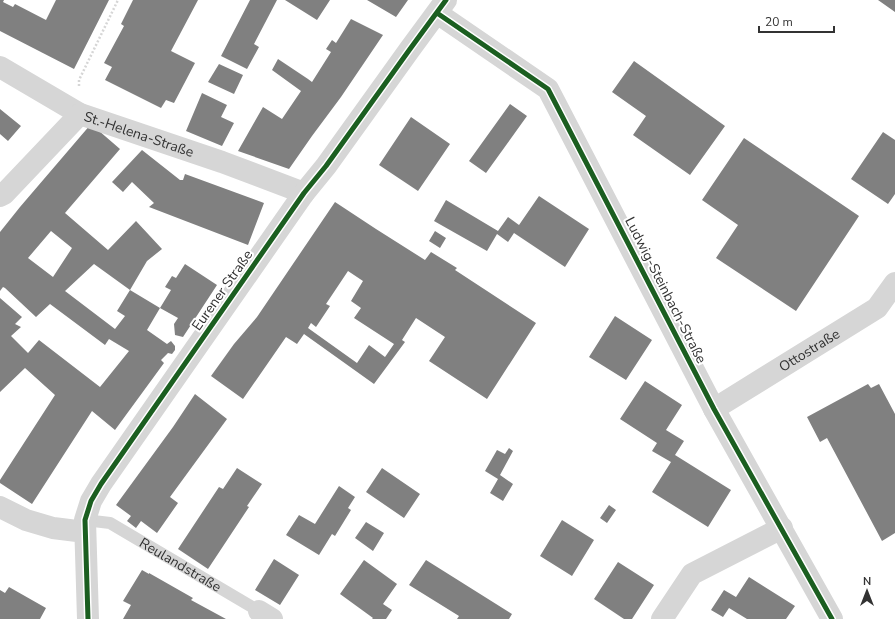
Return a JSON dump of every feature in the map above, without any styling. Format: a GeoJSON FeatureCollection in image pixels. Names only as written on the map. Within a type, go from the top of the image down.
{"type":"FeatureCollection","features":[{"type":"Feature","properties":{"kind":"street","name":"Eurener Straße"},"geometry":{"type":"LineString","coordinates":[[88,619],[85,526],[91,501],[101,484],[304,193],[326,166],[442,7]]}},
{"type":"Feature","properties":{"kind":"street","name":"Ludwig-Steinbach-Straße"},"geometry":{"type":"LineString","coordinates":[[442,7],[548,89],[714,409],[832,619]]}},
{"type":"Feature","properties":{"kind":"street"},"geometry":{"type":"LineString","coordinates":[[0,67],[80,114]]}},
{"type":"Feature","properties":{"kind":"street","name":"St.-Helena-Straße"},"geometry":{"type":"LineString","coordinates":[[0,196],[4,194],[80,114],[222,162],[304,193]]}},
{"type":"Feature","properties":{"kind":"street","name":"Ottostraße"},"geometry":{"type":"LineString","coordinates":[[714,409],[877,308],[895,283]]}},
{"type":"Feature","properties":{"kind":"street"},"geometry":{"type":"LineString","coordinates":[[0,507],[26,520],[53,528],[85,526]]}},
{"type":"Feature","properties":{"kind":"street"},"geometry":{"type":"LineString","coordinates":[[662,619],[692,574],[782,528]]}},
{"type":"Feature","properties":{"kind":"lane","name":"Reulandstraße"},"geometry":{"type":"LineString","coordinates":[[85,526],[110,523],[265,615]]}},
{"type":"Feature","properties":{"kind":"path"},"geometry":{"type":"LineString","coordinates":[[80,114],[79,80],[118,0]]}},
{"type":"Feature","properties":{"kind":"building"},"geometry":{"type":"Polygon","coordinates":[[[0,0],[4,0],[3,2],[13,7],[15,4],[46,20],[56,0],[109,0],[74,69],[0,31],[0,0]]]}},
{"type":"Feature","properties":{"kind":"building"},"geometry":{"type":"Polygon","coordinates":[[[133,0],[198,0],[171,51],[195,63],[174,103],[166,100],[161,108],[105,80],[112,67],[104,63],[124,26],[121,24],[133,0]]]}},
{"type":"Feature","properties":{"kind":"building"},"geometry":{"type":"Polygon","coordinates":[[[250,0],[277,0],[254,44],[259,47],[247,69],[221,56],[250,0]]]}},
{"type":"Feature","properties":{"kind":"building"},"geometry":{"type":"Polygon","coordinates":[[[285,0],[330,0],[317,20],[285,0]]]}},
{"type":"Feature","properties":{"kind":"building"},"geometry":{"type":"Polygon","coordinates":[[[367,0],[408,0],[396,17],[367,0]]]}},
{"type":"Feature","properties":{"kind":"building"},"geometry":{"type":"Polygon","coordinates":[[[878,0],[895,0],[895,12],[878,0]]]}},
{"type":"Feature","properties":{"kind":"building"},"geometry":{"type":"Polygon","coordinates":[[[351,19],[383,35],[341,97],[289,169],[238,151],[263,107],[282,119],[301,91],[272,70],[278,59],[312,82],[331,52],[326,49],[332,40],[336,43],[351,19]]]}},
{"type":"Feature","properties":{"kind":"building"},"geometry":{"type":"Polygon","coordinates":[[[634,61],[725,126],[690,175],[633,135],[646,116],[612,92],[634,61]]]}},
{"type":"Feature","properties":{"kind":"building"},"geometry":{"type":"Polygon","coordinates":[[[219,64],[243,75],[234,94],[208,82],[219,64]]]}},
{"type":"Feature","properties":{"kind":"building"},"geometry":{"type":"Polygon","coordinates":[[[202,93],[227,105],[221,117],[234,123],[222,146],[186,131],[202,93]]]}},
{"type":"Feature","properties":{"kind":"building"},"geometry":{"type":"Polygon","coordinates":[[[510,104],[527,116],[486,173],[469,161],[510,104]]]}},
{"type":"Feature","properties":{"kind":"building"},"geometry":{"type":"Polygon","coordinates":[[[0,109],[21,126],[8,141],[0,134],[0,109]]]}},
{"type":"Feature","properties":{"kind":"building"},"geometry":{"type":"Polygon","coordinates":[[[411,117],[450,144],[418,191],[379,165],[411,117]]]}},
{"type":"Feature","properties":{"kind":"building"},"geometry":{"type":"Polygon","coordinates":[[[91,124],[120,149],[65,213],[108,250],[136,221],[162,249],[147,261],[130,290],[160,308],[147,330],[167,344],[171,341],[175,346],[175,350],[172,354],[168,353],[161,360],[164,363],[115,430],[92,411],[32,504],[0,483],[0,480],[55,395],[25,368],[0,392],[0,298],[22,317],[15,324],[21,327],[11,336],[28,353],[39,340],[100,387],[129,351],[109,339],[105,345],[50,304],[36,317],[5,288],[3,287],[0,291],[0,232],[91,124]],[[51,231],[28,258],[53,277],[72,248],[51,231]],[[94,264],[65,291],[115,329],[125,316],[117,311],[130,290],[94,264]]]}},
{"type":"Feature","properties":{"kind":"building"},"geometry":{"type":"Polygon","coordinates":[[[883,132],[895,140],[895,194],[888,204],[851,179],[883,132]]]}},
{"type":"Feature","properties":{"kind":"building"},"geometry":{"type":"Polygon","coordinates":[[[744,138],[859,216],[796,311],[716,258],[738,225],[702,200],[744,138]]]}},
{"type":"Feature","properties":{"kind":"building"},"geometry":{"type":"Polygon","coordinates":[[[142,150],[180,180],[183,180],[185,174],[264,203],[248,245],[149,207],[154,203],[132,182],[123,192],[112,182],[142,150]]]}},
{"type":"Feature","properties":{"kind":"building"},"geometry":{"type":"Polygon","coordinates":[[[539,196],[589,229],[565,267],[514,233],[508,242],[497,234],[487,251],[434,221],[446,200],[498,231],[508,217],[519,225],[539,196]]]}},
{"type":"Feature","properties":{"kind":"building"},"geometry":{"type":"Polygon","coordinates":[[[335,202],[425,260],[431,252],[457,268],[455,270],[536,323],[487,399],[429,361],[445,337],[416,318],[402,340],[405,342],[374,384],[304,334],[297,344],[286,337],[243,399],[211,376],[234,344],[257,317],[335,202]],[[348,271],[326,304],[330,306],[316,327],[311,323],[308,328],[357,363],[369,345],[385,357],[394,344],[354,318],[361,308],[351,301],[363,281],[348,271]]]}},
{"type":"Feature","properties":{"kind":"building"},"geometry":{"type":"Polygon","coordinates":[[[435,231],[446,238],[440,248],[429,241],[435,231]]]}},
{"type":"Feature","properties":{"kind":"building"},"geometry":{"type":"Polygon","coordinates":[[[185,264],[217,285],[183,337],[175,335],[174,324],[178,318],[160,308],[171,290],[165,287],[172,276],[176,278],[185,264]]]}},
{"type":"Feature","properties":{"kind":"building"},"geometry":{"type":"Polygon","coordinates":[[[615,316],[652,340],[626,380],[589,357],[615,316]]]}},
{"type":"Feature","properties":{"kind":"building"},"geometry":{"type":"Polygon","coordinates":[[[645,381],[682,405],[666,430],[684,441],[675,455],[731,490],[708,527],[652,492],[671,462],[652,451],[657,443],[620,419],[645,381]]]}},
{"type":"Feature","properties":{"kind":"building"},"geometry":{"type":"Polygon","coordinates":[[[868,384],[871,388],[879,384],[895,414],[895,533],[882,541],[827,438],[820,442],[807,417],[868,384]]]}},
{"type":"Feature","properties":{"kind":"building"},"geometry":{"type":"Polygon","coordinates":[[[195,394],[227,419],[170,497],[178,503],[157,533],[141,521],[136,528],[127,521],[131,516],[116,505],[173,427],[195,394]]]}},
{"type":"Feature","properties":{"kind":"building"},"geometry":{"type":"Polygon","coordinates":[[[509,448],[513,451],[500,475],[513,484],[503,501],[490,493],[498,479],[485,471],[497,450],[505,454],[509,448]]]}},
{"type":"Feature","properties":{"kind":"building"},"geometry":{"type":"Polygon","coordinates":[[[237,468],[262,484],[247,506],[249,507],[208,569],[178,549],[219,487],[223,489],[237,468]]]}},
{"type":"Feature","properties":{"kind":"building"},"geometry":{"type":"Polygon","coordinates":[[[382,468],[420,494],[404,518],[366,492],[382,468]]]}},
{"type":"Feature","properties":{"kind":"building"},"geometry":{"type":"Polygon","coordinates":[[[339,486],[355,497],[348,508],[351,510],[335,536],[332,534],[319,555],[286,535],[299,515],[315,524],[339,486]]]}},
{"type":"Feature","properties":{"kind":"building"},"geometry":{"type":"Polygon","coordinates":[[[609,505],[616,510],[607,523],[600,518],[609,505]]]}},
{"type":"Feature","properties":{"kind":"building"},"geometry":{"type":"Polygon","coordinates":[[[562,520],[594,540],[572,576],[540,556],[562,520]]]}},
{"type":"Feature","properties":{"kind":"building"},"geometry":{"type":"Polygon","coordinates":[[[366,522],[384,533],[373,551],[355,538],[366,522]]]}},
{"type":"Feature","properties":{"kind":"building"},"geometry":{"type":"Polygon","coordinates":[[[274,559],[299,575],[280,605],[255,590],[274,559]]]}},
{"type":"Feature","properties":{"kind":"building"},"geometry":{"type":"Polygon","coordinates":[[[364,560],[397,584],[383,604],[392,610],[386,619],[372,619],[373,618],[340,594],[364,560]]]}},
{"type":"Feature","properties":{"kind":"building"},"geometry":{"type":"Polygon","coordinates":[[[426,560],[512,614],[509,619],[457,619],[459,616],[409,585],[426,560]]]}},
{"type":"Feature","properties":{"kind":"building"},"geometry":{"type":"Polygon","coordinates":[[[618,562],[654,585],[632,619],[624,619],[594,599],[618,562]]]}},
{"type":"Feature","properties":{"kind":"building"},"geometry":{"type":"Polygon","coordinates":[[[142,570],[193,598],[191,600],[226,619],[123,619],[131,605],[123,601],[142,570]]]}},
{"type":"Feature","properties":{"kind":"building"},"geometry":{"type":"Polygon","coordinates":[[[749,577],[795,606],[786,619],[747,619],[729,608],[723,617],[711,610],[724,590],[736,597],[749,577]]]}},
{"type":"Feature","properties":{"kind":"building"},"geometry":{"type":"Polygon","coordinates":[[[9,587],[46,608],[40,619],[0,619],[0,590],[5,593],[9,587]]]}},
{"type":"Feature","properties":{"kind":"cycle path"},"geometry":{"type":"LineString","coordinates":[[88,619],[85,520],[91,501],[101,484],[304,193],[326,166],[446,0]]}},
{"type":"Feature","properties":{"kind":"cycle path"},"geometry":{"type":"LineString","coordinates":[[437,13],[548,89],[714,409],[832,619]]}}]}
